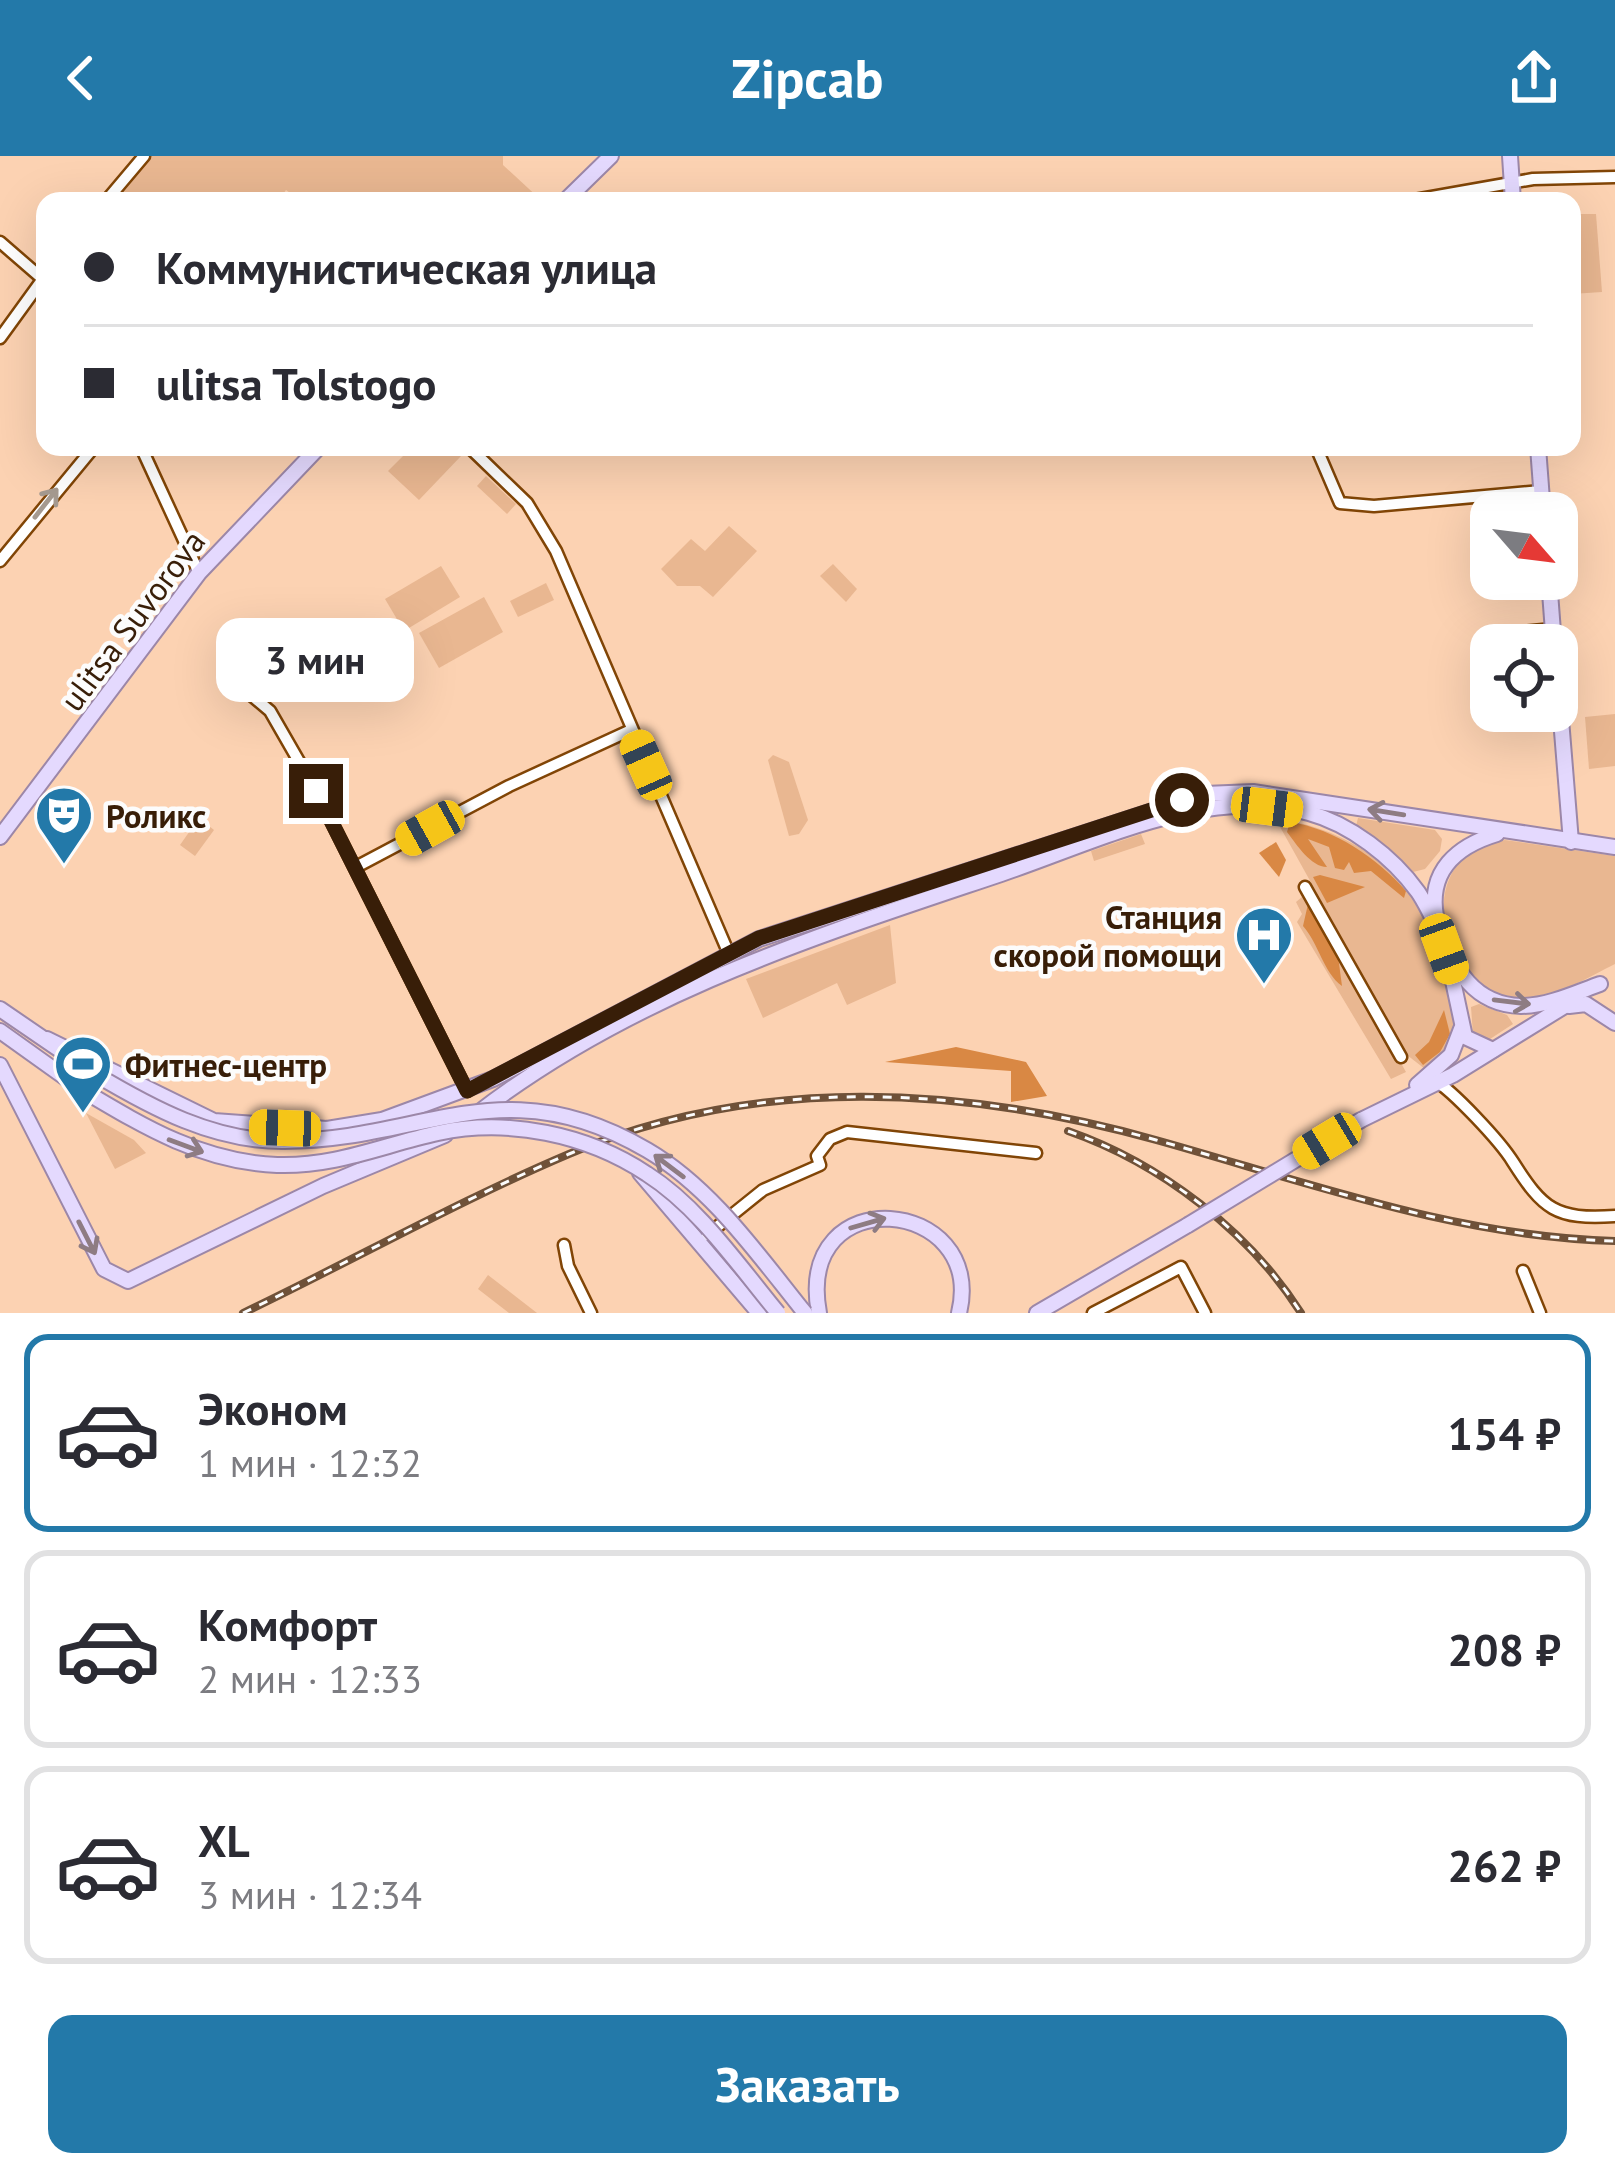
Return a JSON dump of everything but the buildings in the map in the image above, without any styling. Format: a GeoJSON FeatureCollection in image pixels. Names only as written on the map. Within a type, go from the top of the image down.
{"type":"FeatureCollection","features":[{"type":"Feature","properties":{"kind":"main road"},"geometry":{"type":"LineString","coordinates":[[574,192],[610,156]]}},
{"type":"Feature","properties":{"kind":"main road"},"geometry":{"type":"LineString","coordinates":[[1510,156],[1512,192]]}},
{"type":"Feature","properties":{"kind":"main road","name":"ulitsa Suvorova"},"geometry":{"type":"LineString","coordinates":[[0,837],[199,573],[310,456]]}},
{"type":"Feature","properties":{"kind":"main road"},"geometry":{"type":"LineString","coordinates":[[1539,456],[1541,491]]}},
{"type":"Feature","properties":{"kind":"main road"},"geometry":{"type":"LineString","coordinates":[[1562,732],[1570,842]]}},
{"type":"Feature","properties":{"kind":"main road"},"geometry":{"type":"LineString","coordinates":[[408,1152],[458,1117],[790,927],[1182,800],[1227,791],[1265,793],[1615,847]]}},
{"type":"Feature","properties":{"kind":"main road"},"geometry":{"type":"LineString","coordinates":[[46,1039],[95,1060],[171,1105],[242,1127],[335,1129],[461,1094],[731,960],[1161,820],[1236,806],[1315,815],[1358,837],[1417,891],[1444,949],[1475,989],[1502,1003],[1537,1005],[1600,984]]}},
{"type":"Feature","properties":{"kind":"main road"},"geometry":{"type":"LineString","coordinates":[[1434,1079],[1451,1055],[1461,1028],[1460,996],[1434,906],[1436,882],[1467,844],[1502,832]]}},
{"type":"Feature","properties":{"kind":"main road"},"geometry":{"type":"LineString","coordinates":[[1037,1313],[1615,976]]}},
{"type":"Feature","properties":{"kind":"main road"},"geometry":{"type":"LineString","coordinates":[[1558,1009],[1586,1004],[1615,1023]]}},
{"type":"Feature","properties":{"kind":"main road"},"geometry":{"type":"LineString","coordinates":[[0,1009],[94,1074],[183,1120],[248,1139],[343,1136],[483,1109],[554,1113],[596,1126],[651,1152],[693,1183],[805,1313]]}},
{"type":"Feature","properties":{"kind":"main road"},"geometry":{"type":"LineString","coordinates":[[1461,1028],[1473,1043],[1492,1050]]}},
{"type":"Feature","properties":{"kind":"main road"},"geometry":{"type":"LineString","coordinates":[[0,1031],[84,1091],[171,1142],[251,1162],[336,1161],[436,1134],[491,1128],[552,1133],[628,1162],[679,1198],[776,1313]]}},
{"type":"Feature","properties":{"kind":"main road"},"geometry":{"type":"LineString","coordinates":[[0,1065],[104,1269],[118,1278],[140,1279],[311,1192],[460,1126],[512,1086]]}},
{"type":"Feature","properties":{"kind":"main road"},"geometry":{"type":"LineString","coordinates":[[458,1117],[461,1094]]}},
{"type":"Feature","properties":{"kind":"main road"},"geometry":{"type":"LineString","coordinates":[[628,1162],[759,1313]]}},
{"type":"Feature","properties":{"kind":"main road"},"geometry":{"type":"LineString","coordinates":[[819,1313],[817,1282],[834,1240],[862,1220],[879,1217],[919,1225],[949,1251],[959,1270],[960,1311]]}},
{"type":"Feature","properties":{"kind":"street"},"geometry":{"type":"LineString","coordinates":[[114,192],[144,156]]}},
{"type":"Feature","properties":{"kind":"street"},"geometry":{"type":"LineString","coordinates":[[1518,192],[1615,177]]}},
{"type":"Feature","properties":{"kind":"street"},"geometry":{"type":"LineString","coordinates":[[0,242],[36,272]]}},
{"type":"Feature","properties":{"kind":"street"},"geometry":{"type":"LineString","coordinates":[[0,338],[36,290]]}},
{"type":"Feature","properties":{"kind":"street"},"geometry":{"type":"LineString","coordinates":[[0,561],[87,456]]}},
{"type":"Feature","properties":{"kind":"street"},"geometry":{"type":"LineString","coordinates":[[145,456],[199,573]]}},
{"type":"Feature","properties":{"kind":"street"},"geometry":{"type":"LineString","coordinates":[[478,456],[527,503],[556,550],[731,960]]}},
{"type":"Feature","properties":{"kind":"street"},"geometry":{"type":"LineString","coordinates":[[1320,456],[1340,503],[1374,506],[1541,491]]}},
{"type":"Feature","properties":{"kind":"street"},"geometry":{"type":"LineString","coordinates":[[238,684],[270,711],[356,867],[458,1064],[461,1094]]}},
{"type":"Feature","properties":{"kind":"street"},"geometry":{"type":"LineString","coordinates":[[356,867],[508,786],[631,730]]}},
{"type":"Feature","properties":{"kind":"street"},"geometry":{"type":"LineString","coordinates":[[1305,887],[1401,1057]]}},
{"type":"Feature","properties":{"kind":"street"},"geometry":{"type":"LineString","coordinates":[[1434,1079],[1510,1157],[1533,1197],[1572,1214],[1615,1216]]}},
{"type":"Feature","properties":{"kind":"street"},"geometry":{"type":"LineString","coordinates":[[776,1313],[707,1234],[763,1190],[820,1166],[817,1156],[830,1139],[847,1132],[1036,1153]]}},
{"type":"Feature","properties":{"kind":"street"},"geometry":{"type":"LineString","coordinates":[[564,1245],[568,1265],[591,1313]]}},
{"type":"Feature","properties":{"kind":"street"},"geometry":{"type":"LineString","coordinates":[[1094,1313],[1180,1267],[1205,1313]]}},
{"type":"Feature","properties":{"kind":"street"},"geometry":{"type":"LineString","coordinates":[[1523,1271],[1540,1313]]}},
{"type":"Feature","properties":{"kind":"shaded area"},"geometry":{"type":"Polygon","coordinates":[[[145,156],[503,156],[503,165],[532,192],[286,190],[115,192],[145,156]]]}},
{"type":"Feature","properties":{"kind":"shaded area"},"geometry":{"type":"Polygon","coordinates":[[[1581,214],[1596,214],[1602,292],[1581,293],[1581,214]]]}},
{"type":"Feature","properties":{"kind":"shaded area"},"geometry":{"type":"Polygon","coordinates":[[[403,456],[461,456],[419,500],[388,471],[403,456]]]}},
{"type":"Feature","properties":{"kind":"shaded area"},"geometry":{"type":"Polygon","coordinates":[[[486,476],[516,504],[507,514],[477,486],[486,476]]]}},
{"type":"Feature","properties":{"kind":"shaded area"},"geometry":{"type":"Polygon","coordinates":[[[729,526],[757,551],[713,597],[700,586],[677,586],[661,569],[691,539],[705,551],[729,526]]]}},
{"type":"Feature","properties":{"kind":"shaded area"},"geometry":{"type":"Polygon","coordinates":[[[833,564],[857,589],[846,602],[820,576],[833,564]]]}},
{"type":"Feature","properties":{"kind":"shaded area"},"geometry":{"type":"Polygon","coordinates":[[[441,566],[460,597],[404,631],[385,599],[441,566]]]}},
{"type":"Feature","properties":{"kind":"shaded area"},"geometry":{"type":"Polygon","coordinates":[[[546,583],[554,600],[518,617],[510,601],[546,583]]]}},
{"type":"Feature","properties":{"kind":"shaded area"},"geometry":{"type":"Polygon","coordinates":[[[484,597],[503,632],[439,668],[419,633],[484,597]]]}},
{"type":"Feature","properties":{"kind":"shaded area"},"geometry":{"type":"Polygon","coordinates":[[[1615,714],[1615,766],[1589,769],[1585,717],[1615,714]]]}},
{"type":"Feature","properties":{"kind":"shaded area"},"geometry":{"type":"Polygon","coordinates":[[[773,755],[789,762],[808,820],[799,834],[789,836],[768,760],[773,755]]]}},
{"type":"Feature","properties":{"kind":"shaded area"},"geometry":{"type":"Polygon","coordinates":[[[199,818],[214,830],[195,856],[180,845],[199,818]]]}},
{"type":"Feature","properties":{"kind":"shaded area"},"geometry":{"type":"Polygon","coordinates":[[[1358,818],[1435,830],[1442,839],[1440,851],[1425,869],[1413,872],[1356,826],[1358,818]]]}},
{"type":"Feature","properties":{"kind":"shaded area"},"geometry":{"type":"Polygon","coordinates":[[[1289,821],[1330,833],[1368,853],[1401,883],[1425,921],[1446,966],[1458,1008],[1453,1038],[1425,1069],[1407,1055],[1279,825],[1289,821]]]}},
{"type":"Feature","properties":{"kind":"shaded area"},"geometry":{"type":"Polygon","coordinates":[[[1290,822],[1323,831],[1354,847],[1395,879],[1406,891],[1404,898],[1371,871],[1354,873],[1349,862],[1344,870],[1335,868],[1329,847],[1308,839],[1327,867],[1315,863],[1287,832],[1290,822]]]}},
{"type":"Feature","properties":{"kind":"shaded area"},"geometry":{"type":"Polygon","coordinates":[[[1141,834],[1145,844],[1094,861],[1091,851],[1141,834]]]}},
{"type":"Feature","properties":{"kind":"shaded area"},"geometry":{"type":"Polygon","coordinates":[[[1505,840],[1615,856],[1615,964],[1562,990],[1528,999],[1498,996],[1473,980],[1455,956],[1445,928],[1444,898],[1453,871],[1473,850],[1505,840]]]}},
{"type":"Feature","properties":{"kind":"shaded area"},"geometry":{"type":"Polygon","coordinates":[[[1276,842],[1286,860],[1279,877],[1259,853],[1276,842]]]}},
{"type":"Feature","properties":{"kind":"shaded area"},"geometry":{"type":"Polygon","coordinates":[[[1313,877],[1365,887],[1327,903],[1313,877]]]}},
{"type":"Feature","properties":{"kind":"shaded area"},"geometry":{"type":"Polygon","coordinates":[[[1302,897],[1311,903],[1406,1072],[1391,1079],[1297,922],[1302,914],[1296,902],[1302,897]]]}},
{"type":"Feature","properties":{"kind":"shaded area"},"geometry":{"type":"Polygon","coordinates":[[[1308,904],[1338,956],[1342,986],[1303,926],[1308,904]]]}},
{"type":"Feature","properties":{"kind":"shaded area"},"geometry":{"type":"Polygon","coordinates":[[[890,925],[896,983],[847,1005],[837,983],[763,1018],[746,979],[890,925]]]}},
{"type":"Feature","properties":{"kind":"shaded area"},"geometry":{"type":"Polygon","coordinates":[[[1479,1004],[1507,1015],[1513,1024],[1487,1041],[1473,1035],[1471,1007],[1479,1004]]]}},
{"type":"Feature","properties":{"kind":"shaded area"},"geometry":{"type":"Polygon","coordinates":[[[1444,1010],[1450,1034],[1440,1052],[1423,1065],[1415,1055],[1429,1042],[1444,1010]]]}},
{"type":"Feature","properties":{"kind":"shaded area"},"geometry":{"type":"Polygon","coordinates":[[[956,1047],[1026,1062],[1047,1096],[1011,1102],[1011,1071],[885,1062],[956,1047]]]}},
{"type":"Feature","properties":{"kind":"shaded area"},"geometry":{"type":"Polygon","coordinates":[[[86,1113],[134,1140],[146,1153],[115,1169],[86,1113]]]}},
{"type":"Feature","properties":{"kind":"shaded area"},"geometry":{"type":"Polygon","coordinates":[[[488,1275],[537,1313],[509,1313],[478,1289],[488,1275]]]}},
{"type":"Feature","properties":{"kind":"railway"},"geometry":{"type":"LineString","coordinates":[[243,1313],[569,1154],[640,1128],[713,1110],[787,1100],[861,1097],[1010,1108],[1156,1140],[1440,1218],[1556,1237],[1615,1241]]}},
{"type":"Feature","properties":{"kind":"railway"},"geometry":{"type":"LineString","coordinates":[[1068,1131],[1136,1161],[1200,1203],[1256,1254],[1301,1313]]}},
{"type":"Feature","properties":{"kind":"place","name":"Роликс"},"geometry":{"type":"Point","coordinates":[64,866]}},
{"type":"Feature","properties":{"kind":"place","name":"Станция скорой помощи"},"geometry":{"type":"Point","coordinates":[1264,986]}},
{"type":"Feature","properties":{"kind":"place","name":"Фитнес-центр"},"geometry":{"type":"Point","coordinates":[83,1115]}},
{"type":"Feature","properties":{"kind":"route"},"geometry":{"type":"LineString","coordinates":[[316,791],[458,1064],[467,1091],[759,938],[1182,800]]}}]}
